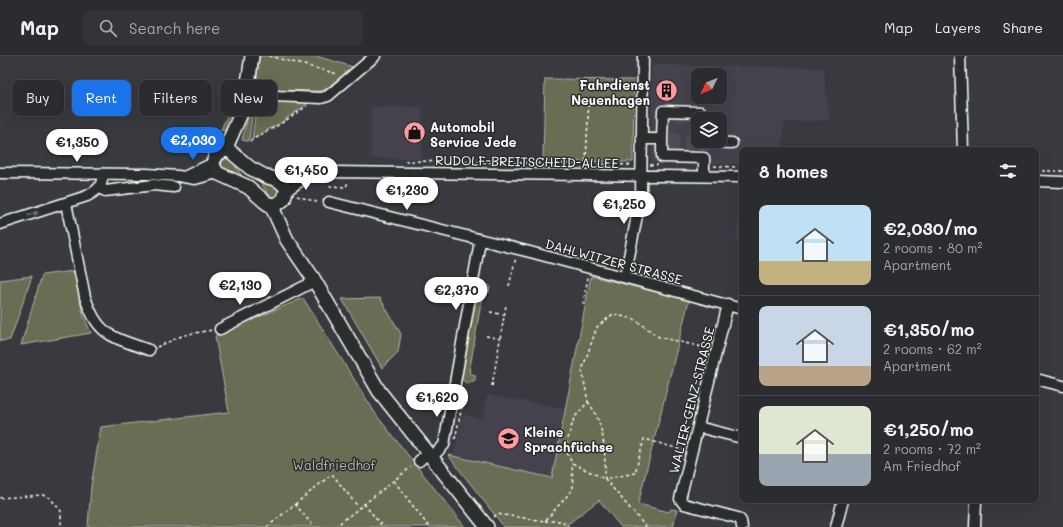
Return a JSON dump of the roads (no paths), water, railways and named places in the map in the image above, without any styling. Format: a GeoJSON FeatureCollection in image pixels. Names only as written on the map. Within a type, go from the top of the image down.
{"type":"FeatureCollection","features":[{"type":"Feature","properties":{"kind":"main road"},"geometry":{"type":"LineString","coordinates":[[249,80],[252,56]]}},
{"type":"Feature","properties":{"kind":"main road"},"geometry":{"type":"LineString","coordinates":[[230,152],[240,116]]}},
{"type":"Feature","properties":{"kind":"main road"},"geometry":{"type":"LineString","coordinates":[[230,152],[215,157],[215,168],[248,187],[264,201],[283,196]]}},
{"type":"Feature","properties":{"kind":"main road"},"geometry":{"type":"LineString","coordinates":[[230,152],[283,196],[287,240],[314,281],[369,376],[426,457],[486,526]]}},
{"type":"Feature","properties":{"kind":"street"},"geometry":{"type":"LineString","coordinates":[[277,96],[321,98],[328,96],[375,56]]}},
{"type":"Feature","properties":{"kind":"street"},"geometry":{"type":"LineString","coordinates":[[625,277],[641,194],[643,56]]}},
{"type":"Feature","properties":{"kind":"street"},"geometry":{"type":"LineString","coordinates":[[960,56],[963,147]]}},
{"type":"Feature","properties":{"kind":"street"},"geometry":{"type":"LineString","coordinates":[[701,112],[663,111],[665,141],[662,157],[704,167],[702,148]]}},
{"type":"Feature","properties":{"kind":"street"},"geometry":{"type":"LineString","coordinates":[[663,116],[676,116]]}},
{"type":"Feature","properties":{"kind":"street"},"geometry":{"type":"LineString","coordinates":[[642,139],[665,141]]}},
{"type":"Feature","properties":{"kind":"street"},"geometry":{"type":"LineString","coordinates":[[727,142],[732,142]]}},
{"type":"Feature","properties":{"kind":"street","name":"RUDOLF-BREITSCHEID-ALLEE"},"geometry":{"type":"LineString","coordinates":[[283,196],[311,174],[332,172],[641,170],[704,167],[739,176]]}},
{"type":"Feature","properties":{"kind":"street"},"geometry":{"type":"LineString","coordinates":[[0,173],[147,174],[195,179],[215,168]]}},
{"type":"Feature","properties":{"kind":"street"},"geometry":{"type":"LineString","coordinates":[[0,224],[86,196],[100,188],[102,185],[103,174]]}},
{"type":"Feature","properties":{"kind":"street"},"geometry":{"type":"LineString","coordinates":[[1039,181],[1063,182]]}},
{"type":"Feature","properties":{"kind":"street"},"geometry":{"type":"LineString","coordinates":[[100,188],[105,191],[154,185],[174,187]]}},
{"type":"Feature","properties":{"kind":"street","name":"DAHLWITZER STRASSE"},"geometry":{"type":"LineString","coordinates":[[329,202],[480,241],[518,249],[739,308]]}},
{"type":"Feature","properties":{"kind":"street"},"geometry":{"type":"LineString","coordinates":[[66,203],[89,311],[100,328],[110,335],[149,350]]}},
{"type":"Feature","properties":{"kind":"street"},"geometry":{"type":"LineString","coordinates":[[426,457],[444,445],[480,241]]}},
{"type":"Feature","properties":{"kind":"street"},"geometry":{"type":"LineString","coordinates":[[220,328],[314,281]]}},
{"type":"Feature","properties":{"kind":"street","name":"WALTER-GENZ-STRASSE"},"geometry":{"type":"LineString","coordinates":[[728,304],[681,501],[684,504],[738,518],[741,521],[742,527]]}},
{"type":"Feature","properties":{"kind":"street"},"geometry":{"type":"LineString","coordinates":[[1039,380],[1063,386]]}},
{"type":"Feature","properties":{"kind":"street"},"geometry":{"type":"LineString","coordinates":[[698,427],[739,437]]}},
{"type":"Feature","properties":{"kind":"street"},"geometry":{"type":"LineString","coordinates":[[836,527],[842,503]]}},
{"type":"Feature","properties":{"kind":"street"},"geometry":{"type":"LineString","coordinates":[[975,527],[976,503]]}},
{"type":"Feature","properties":{"kind":"tunnel"},"geometry":{"type":"LineString","coordinates":[[676,116],[690,117]]}},
{"type":"Feature","properties":{"kind":"tunnel"},"geometry":{"type":"LineString","coordinates":[[670,138],[691,138]]}},
{"type":"Feature","properties":{"kind":"tunnel"},"geometry":{"type":"LineString","coordinates":[[669,146],[691,146]]}},
{"type":"Feature","properties":{"kind":"place","name":"Fahrdienst Neuenhagen"},"geometry":{"type":"Point","coordinates":[666,91]}},
{"type":"Feature","properties":{"kind":"place","name":"Automobil Service Jede"},"geometry":{"type":"Point","coordinates":[414,133]}},
{"type":"Feature","properties":{"kind":"place","name":"Kleine Sprachfüchse"},"geometry":{"type":"Point","coordinates":[508,438]}},
{"type":"Feature","properties":{"kind":"park label","name":"Waldfriedhof"},"geometry":{"type":"Point","coordinates":[334,464]}}]}
